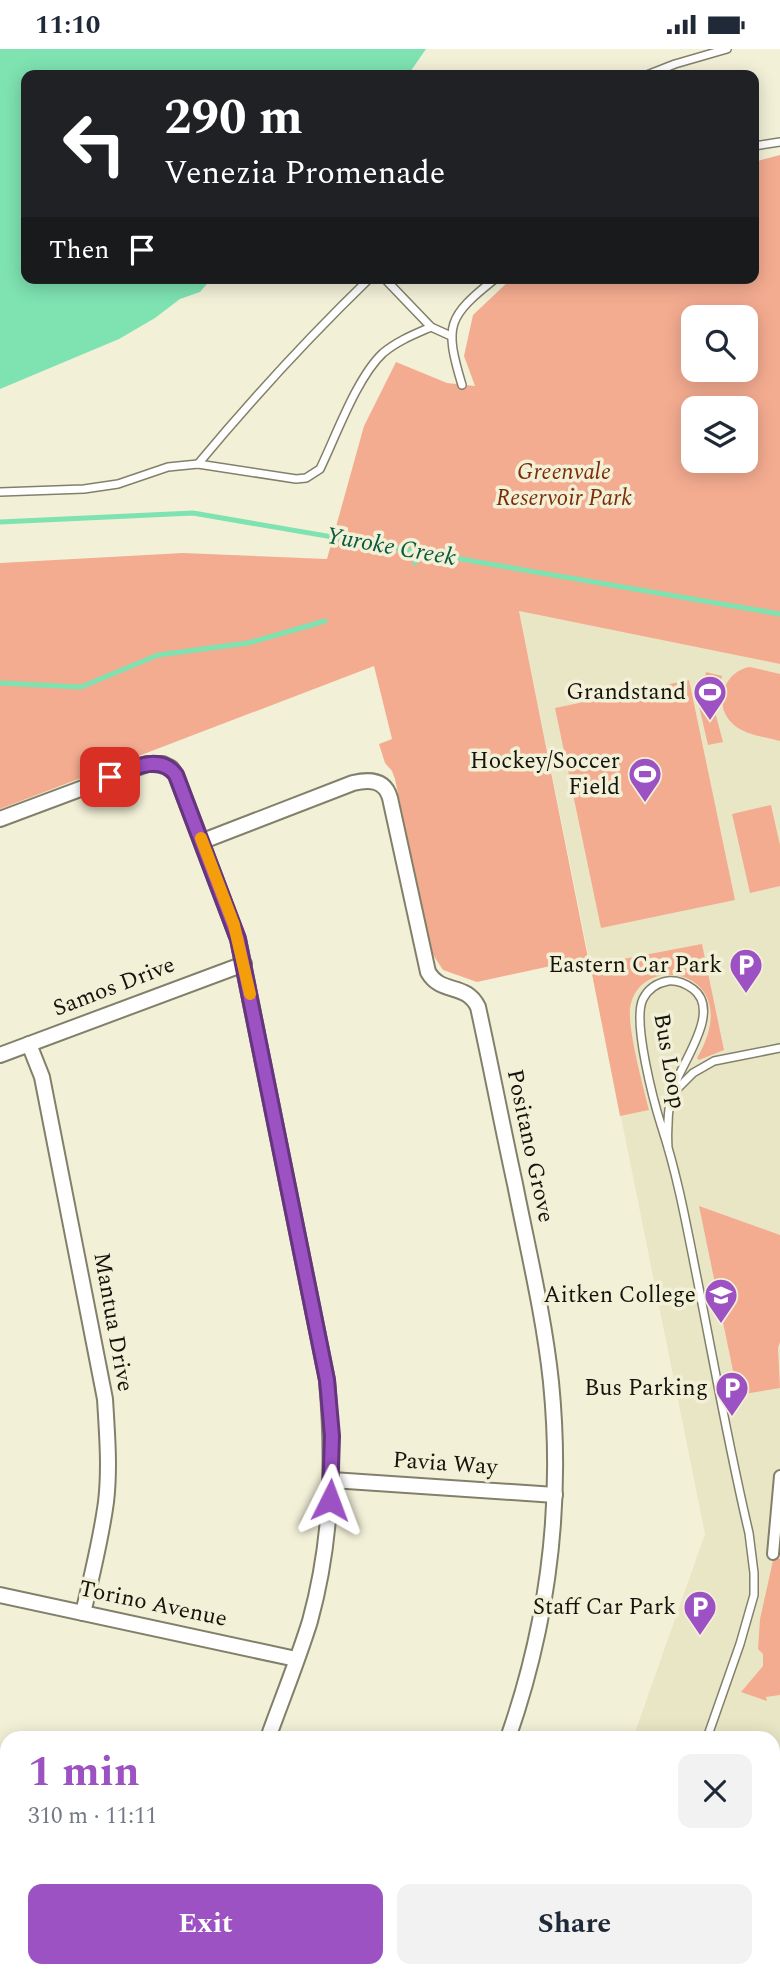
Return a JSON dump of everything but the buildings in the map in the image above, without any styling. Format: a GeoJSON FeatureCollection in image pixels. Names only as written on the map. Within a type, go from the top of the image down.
{"type":"FeatureCollection","features":[{"type":"Feature","properties":{"kind":"street"},"geometry":{"type":"LineString","coordinates":[[0,818],[132,768],[163,764],[171,768],[176,775],[234,925],[327,1380],[332,1436],[327,1541],[319,1582],[309,1622],[270,1731]]}},
{"type":"Feature","properties":{"kind":"street","name":"Positano Grove"},"geometry":{"type":"LineString","coordinates":[[203,841],[353,783],[372,781],[383,785],[388,789],[428,972],[441,985],[463,991],[474,998],[482,1025],[551,1383],[555,1495],[545,1594],[526,1683],[510,1731]]}},
{"type":"Feature","properties":{"kind":"street","name":"Samos Drive"},"geometry":{"type":"LineString","coordinates":[[0,1055],[244,964]]}},
{"type":"Feature","properties":{"kind":"street","name":"Mantua Drive"},"geometry":{"type":"LineString","coordinates":[[29,1044],[42,1077],[105,1399],[108,1454],[106,1500],[97,1556],[83,1613]]}},
{"type":"Feature","properties":{"kind":"street"},"geometry":{"type":"LineString","coordinates":[[773,1554],[780,1476]]}},
{"type":"Feature","properties":{"kind":"street","name":"Pavia Way"},"geometry":{"type":"LineString","coordinates":[[332,1480],[555,1495]]}},
{"type":"Feature","properties":{"kind":"street","name":"Torino Avenue"},"geometry":{"type":"LineString","coordinates":[[0,1595],[296,1658]]}},
{"type":"Feature","properties":{"kind":"lane"},"geometry":{"type":"LineString","coordinates":[[660,70],[727,49]]}},
{"type":"Feature","properties":{"kind":"lane"},"geometry":{"type":"LineString","coordinates":[[759,145],[780,142]]}},
{"type":"Feature","properties":{"kind":"lane"},"geometry":{"type":"LineString","coordinates":[[198,464],[321,325],[364,284]]}},
{"type":"Feature","properties":{"kind":"lane"},"geometry":{"type":"LineString","coordinates":[[390,284],[431,327],[451,336]]}},
{"type":"Feature","properties":{"kind":"lane"},"geometry":{"type":"LineString","coordinates":[[462,385],[451,348],[451,336],[462,307],[489,284]]}},
{"type":"Feature","properties":{"kind":"lane"},"geometry":{"type":"LineString","coordinates":[[0,492],[107,485],[168,467],[198,464],[296,479],[315,474],[320,469],[366,375],[383,353],[431,327]]}},
{"type":"Feature","properties":{"kind":"lane","name":"Bus Loop"},"geometry":{"type":"LineString","coordinates":[[673,981],[696,992],[702,999],[704,1014],[699,1033],[671,1095],[668,1148],[654,1099],[639,1013],[642,1001],[649,991],[660,984],[673,981]]}},
{"type":"Feature","properties":{"kind":"lane"},"geometry":{"type":"LineString","coordinates":[[671,1095],[702,1067],[780,1048]]}},
{"type":"Feature","properties":{"kind":"lane"},"geometry":{"type":"LineString","coordinates":[[668,1148],[749,1533],[754,1573],[754,1595],[748,1618],[709,1731]]}},
{"type":"Feature","properties":{"kind":"shaded area"},"geometry":{"type":"Polygon","coordinates":[[[0,49],[426,49],[411,70],[21,70],[21,284],[207,284],[200,292],[180,299],[155,318],[119,339],[0,389],[0,49]]]}},
{"type":"Feature","properties":{"kind":"shaded area","name":"Aitken College"},"geometry":{"type":"Polygon","coordinates":[[[519,611],[780,664],[780,1731],[635,1731],[705,1534],[519,611]]]}},
{"type":"Feature","properties":{"kind":"green space","name":"Greenvale Reservoir Park"},"geometry":{"type":"Polygon","coordinates":[[[780,155],[780,664],[519,611],[588,958],[477,982],[443,970],[430,950],[395,779],[385,763],[379,744],[392,739],[374,666],[0,809],[0,563],[183,553],[327,559],[364,426],[396,362],[447,383],[475,386],[464,356],[473,315],[506,284],[759,284],[759,161],[780,155]]]}},
{"type":"Feature","properties":{"kind":"green space"},"geometry":{"type":"Polygon","coordinates":[[[750,667],[780,674],[780,741],[739,728],[727,718],[723,709],[722,700],[727,682],[733,675],[750,667]]]}},
{"type":"Feature","properties":{"kind":"green space","name":"Grandstand"},"geometry":{"type":"Polygon","coordinates":[[[706,672],[722,676],[714,708],[723,742],[708,745],[699,706],[706,672]]]}},
{"type":"Feature","properties":{"kind":"green space","name":"Hockey/Soccer Field"},"geometry":{"type":"Polygon","coordinates":[[[689,680],[735,900],[601,928],[555,708],[689,680]]]}},
{"type":"Feature","properties":{"kind":"green space"},"geometry":{"type":"Polygon","coordinates":[[[771,805],[780,845],[780,886],[750,893],[732,814],[771,805]]]}},
{"type":"Feature","properties":{"kind":"green space"},"geometry":{"type":"Polygon","coordinates":[[[702,944],[724,1050],[699,1060],[697,1058],[709,1028],[709,1004],[700,988],[686,978],[668,975],[651,979],[637,990],[630,1009],[634,1044],[649,1110],[620,1116],[592,974],[599,973],[597,964],[702,944]]]}},
{"type":"Feature","properties":{"kind":"green space"},"geometry":{"type":"Polygon","coordinates":[[[699,1206],[780,1235],[780,1388],[738,1395],[699,1206]]]}},
{"type":"Feature","properties":{"kind":"green space"},"geometry":{"type":"Polygon","coordinates":[[[774,1556],[780,1559],[780,1695],[766,1697],[767,1701],[741,1692],[763,1666],[763,1654],[758,1649],[760,1619],[774,1556]]]}},
{"type":"Feature","properties":{"kind":"waterway","name":"Yuroke Creek"},"geometry":{"type":"LineString","coordinates":[[0,522],[193,513],[780,614]]}},
{"type":"Feature","properties":{"kind":"waterway"},"geometry":{"type":"LineString","coordinates":[[415,563],[421,552]]}},
{"type":"Feature","properties":{"kind":"waterway"},"geometry":{"type":"LineString","coordinates":[[0,683],[81,687],[158,655],[248,643],[325,621]]}},
{"type":"Feature","properties":{"kind":"slow traffic"},"geometry":{"type":"LineString","coordinates":[[201,838],[234,925],[250,994]]}},
{"type":"Feature","properties":{"kind":"place","name":"Grandstand"},"geometry":{"type":"Point","coordinates":[710,722]}},
{"type":"Feature","properties":{"kind":"place","name":"Hockey/Soccer Field"},"geometry":{"type":"Point","coordinates":[645,804]}},
{"type":"Feature","properties":{"kind":"place","name":"Eastern Car Park"},"geometry":{"type":"Point","coordinates":[746,995]}},
{"type":"Feature","properties":{"kind":"place","name":"Aitken College"},"geometry":{"type":"Point","coordinates":[721,1325]}},
{"type":"Feature","properties":{"kind":"place","name":"Bus Parking"},"geometry":{"type":"Point","coordinates":[732,1418]}},
{"type":"Feature","properties":{"kind":"place","name":"Staff Car Park"},"geometry":{"type":"Point","coordinates":[700,1637]}},
{"type":"Feature","properties":{"kind":"route"},"geometry":{"type":"LineString","coordinates":[[110,777],[147,764],[163,764],[171,768],[203,841],[234,925],[252,1000],[327,1380],[332,1436],[330,1500]]}}]}
